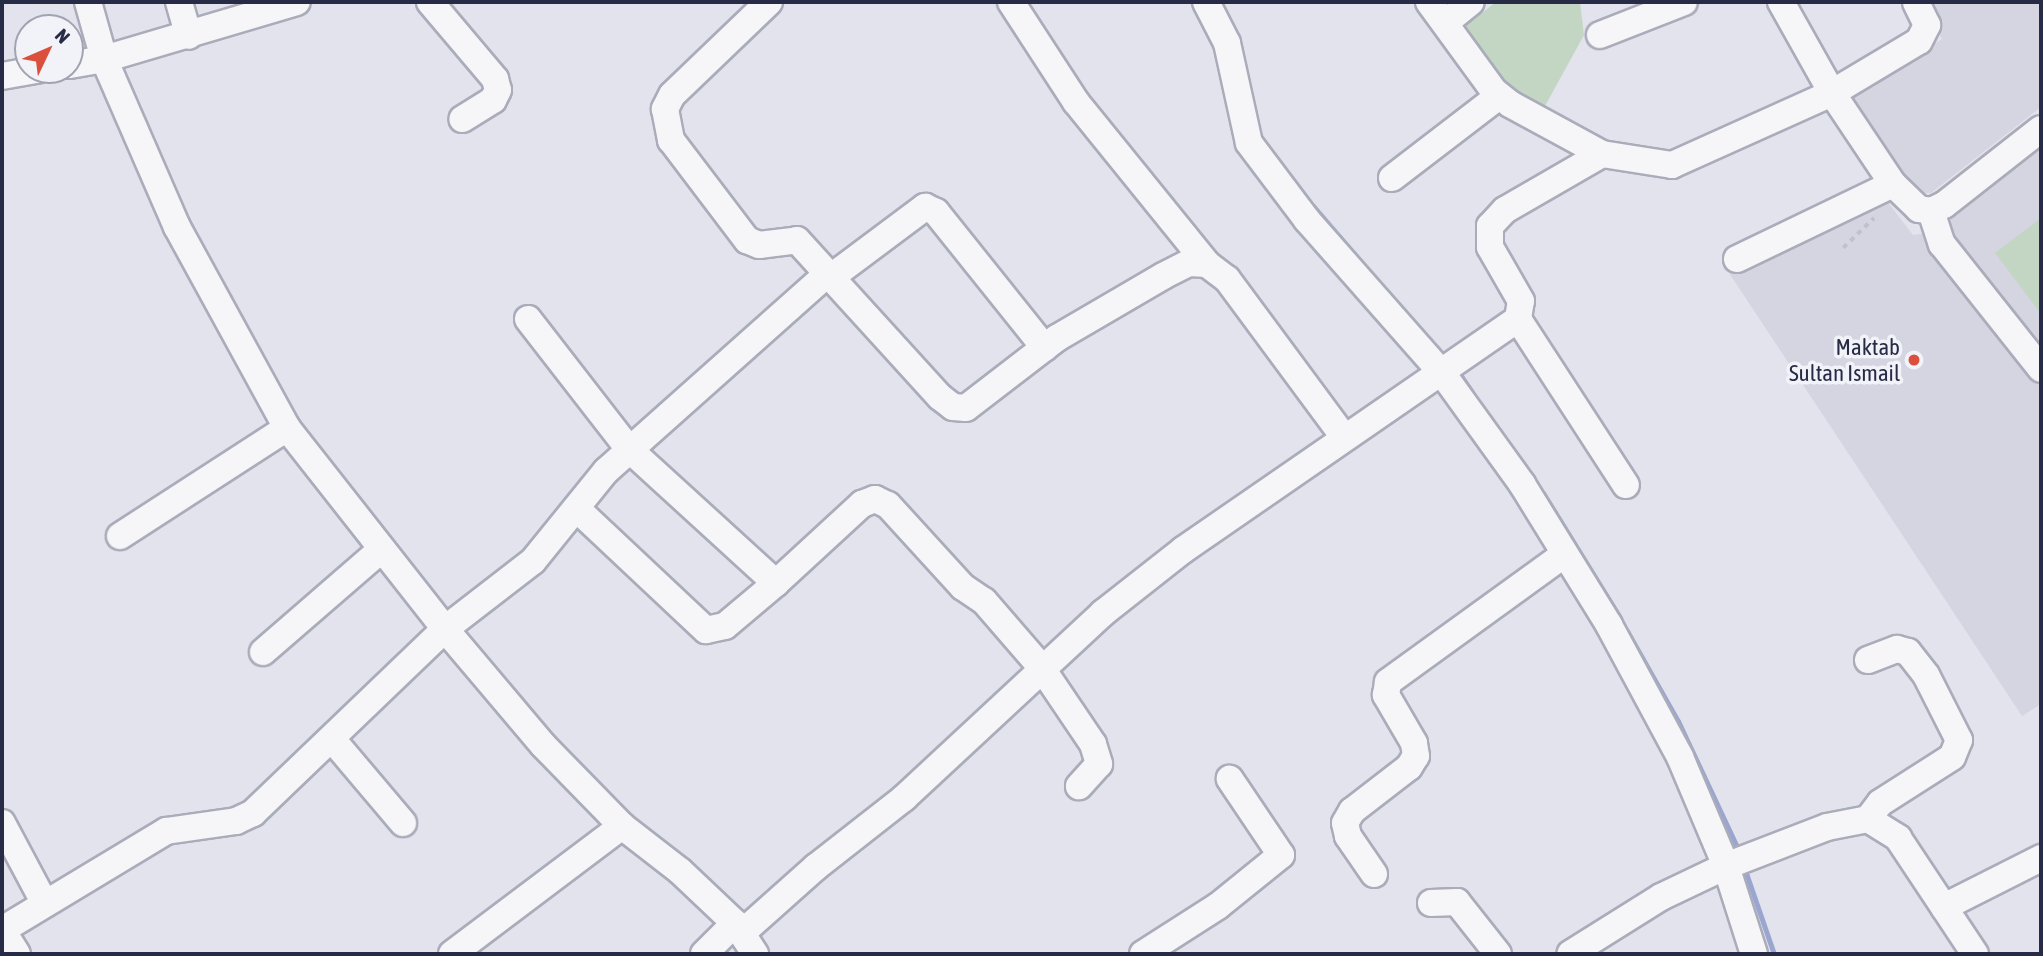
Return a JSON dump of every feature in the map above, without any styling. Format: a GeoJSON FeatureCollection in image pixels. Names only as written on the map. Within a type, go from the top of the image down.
{"type":"FeatureCollection","features":[{"type":"Feature","properties":{"kind":"street"},"geometry":{"type":"LineString","coordinates":[[88,2],[104,59],[177,227],[287,428],[445,629],[543,745],[622,826],[680,871],[744,936]]}},
{"type":"Feature","properties":{"kind":"street"},"geometry":{"type":"LineString","coordinates":[[178,2],[189,36]]}},
{"type":"Feature","properties":{"kind":"street"},"geometry":{"type":"LineString","coordinates":[[84,63],[189,36],[296,2]]}},
{"type":"Feature","properties":{"kind":"street"},"geometry":{"type":"LineString","coordinates":[[430,2],[495,79],[498,90],[493,100],[462,119]]}},
{"type":"Feature","properties":{"kind":"street"},"geometry":{"type":"LineString","coordinates":[[769,2],[685,79],[665,109],[666,126],[684,160],[747,240],[759,244],[797,240],[953,407],[966,408],[978,402],[1045,348],[1163,275],[1189,263],[1207,264]]}},
{"type":"Feature","properties":{"kind":"street"},"geometry":{"type":"LineString","coordinates":[[1010,2],[1076,102],[1207,264],[1227,279],[1344,437]]}},
{"type":"Feature","properties":{"kind":"street"},"geometry":{"type":"LineString","coordinates":[[1206,2],[1227,43],[1249,143],[1307,220],[1442,373],[1522,484],[1565,554],[1680,757],[1726,866],[1754,954]]}},
{"type":"Feature","properties":{"kind":"street"},"geometry":{"type":"LineString","coordinates":[[1429,2],[1499,96],[1601,154],[1659,165],[1684,163],[1832,93],[1924,37],[1927,25],[1916,2]]}},
{"type":"Feature","properties":{"kind":"street"},"geometry":{"type":"LineString","coordinates":[[1445,23],[1471,2]]}},
{"type":"Feature","properties":{"kind":"street"},"geometry":{"type":"LineString","coordinates":[[1601,34],[1684,2]]}},
{"type":"Feature","properties":{"kind":"street"},"geometry":{"type":"LineString","coordinates":[[1781,2],[1832,93],[1893,184],[1914,206],[1931,211]]}},
{"type":"Feature","properties":{"kind":"street"},"geometry":{"type":"LineString","coordinates":[[1392,178],[1499,96]]}},
{"type":"Feature","properties":{"kind":"street"},"geometry":{"type":"LineString","coordinates":[[1931,211],[2041,129]]}},
{"type":"Feature","properties":{"kind":"street"},"geometry":{"type":"LineString","coordinates":[[1601,154],[1506,210],[1490,226],[1490,247],[1521,302],[1518,319],[1626,485]]}},
{"type":"Feature","properties":{"kind":"street"},"geometry":{"type":"LineString","coordinates":[[1737,259],[1893,184]]}},
{"type":"Feature","properties":{"kind":"street"},"geometry":{"type":"LineString","coordinates":[[17,954],[2,930],[44,902],[166,831],[236,821],[253,813],[445,629],[533,561],[629,449],[829,276],[925,207],[936,212],[1045,348]]}},
{"type":"Feature","properties":{"kind":"street"},"geometry":{"type":"LineString","coordinates":[[1931,211],[1942,244],[2041,369]]}},
{"type":"Feature","properties":{"kind":"street"},"geometry":{"type":"LineString","coordinates":[[528,318],[629,449],[776,583]]}},
{"type":"Feature","properties":{"kind":"street"},"geometry":{"type":"LineString","coordinates":[[705,954],[744,936],[933,772],[1041,667],[1183,550],[1518,319]]}},
{"type":"Feature","properties":{"kind":"street"},"geometry":{"type":"LineString","coordinates":[[120,536],[287,428]]}},
{"type":"Feature","properties":{"kind":"street"},"geometry":{"type":"LineString","coordinates":[[577,509],[706,629],[724,626],[776,583],[862,504],[882,501],[963,587],[984,601],[1041,667],[1093,744],[1099,764],[1079,786]]}},
{"type":"Feature","properties":{"kind":"street"},"geometry":{"type":"LineString","coordinates":[[263,652],[382,549]]}},
{"type":"Feature","properties":{"kind":"street"},"geometry":{"type":"LineString","coordinates":[[1374,874],[1348,836],[1345,822],[1352,811],[1409,767],[1416,756],[1414,743],[1385,695],[1388,682],[1565,554]]}},
{"type":"Feature","properties":{"kind":"street"},"geometry":{"type":"LineString","coordinates":[[1575,953],[1661,897],[1726,866],[1827,827],[1868,819],[1880,803],[1952,757],[1959,740],[1926,675],[1908,653],[1897,649],[1868,660]]}},
{"type":"Feature","properties":{"kind":"street"},"geometry":{"type":"LineString","coordinates":[[332,739],[403,823]]}},
{"type":"Feature","properties":{"kind":"street"},"geometry":{"type":"LineString","coordinates":[[1143,954],[1218,906],[1281,855],[1230,779]]}},
{"type":"Feature","properties":{"kind":"street"},"geometry":{"type":"LineString","coordinates":[[1868,819],[1898,838],[1975,954]]}},
{"type":"Feature","properties":{"kind":"street"},"geometry":{"type":"LineString","coordinates":[[2,823],[44,902]]}},
{"type":"Feature","properties":{"kind":"street"},"geometry":{"type":"LineString","coordinates":[[453,954],[622,826]]}},
{"type":"Feature","properties":{"kind":"street"},"geometry":{"type":"LineString","coordinates":[[1944,907],[2041,858]]}},
{"type":"Feature","properties":{"kind":"street"},"geometry":{"type":"LineString","coordinates":[[1431,903],[1457,902],[1498,954]]}},
{"type":"Feature","properties":{"kind":"shaded area"},"geometry":{"type":"Polygon","coordinates":[[[1922,2],[2041,2],[2041,107],[1931,193],[1916,193],[1847,100],[1942,39],[1922,2]]]}},
{"type":"Feature","properties":{"kind":"shaded area","name":"Maktab Sultan Ismail"},"geometry":{"type":"Polygon","coordinates":[[[2041,147],[2041,704],[2022,716],[1729,273],[1883,196],[1913,235],[1927,233],[2041,147]]]}},
{"type":"Feature","properties":{"kind":"green space"},"geometry":{"type":"Polygon","coordinates":[[[1496,2],[1580,2],[1584,35],[1545,106],[1498,80],[1460,30],[1496,2]]]}},
{"type":"Feature","properties":{"kind":"green space"},"geometry":{"type":"Polygon","coordinates":[[[2041,218],[2041,314],[1995,253],[2041,218]]]}},
{"type":"Feature","properties":{"kind":"waterway"},"geometry":{"type":"LineString","coordinates":[[1313,206],[1361,262]]}},
{"type":"Feature","properties":{"kind":"waterway"},"geometry":{"type":"LineString","coordinates":[[1459,373],[1471,391]]}},
{"type":"Feature","properties":{"kind":"waterway"},"geometry":{"type":"LineString","coordinates":[[1543,493],[1619,616]]}},
{"type":"Feature","properties":{"kind":"waterway"},"geometry":{"type":"LineString","coordinates":[[1627,631],[1678,721],[1737,847]]}},
{"type":"Feature","properties":{"kind":"waterway"},"geometry":{"type":"LineString","coordinates":[[1745,870],[1774,954]]}},
{"type":"Feature","properties":{"kind":"place","name":"Maktab Sultan Ismail"},"geometry":{"type":"Point","coordinates":[1914,360]}}]}
